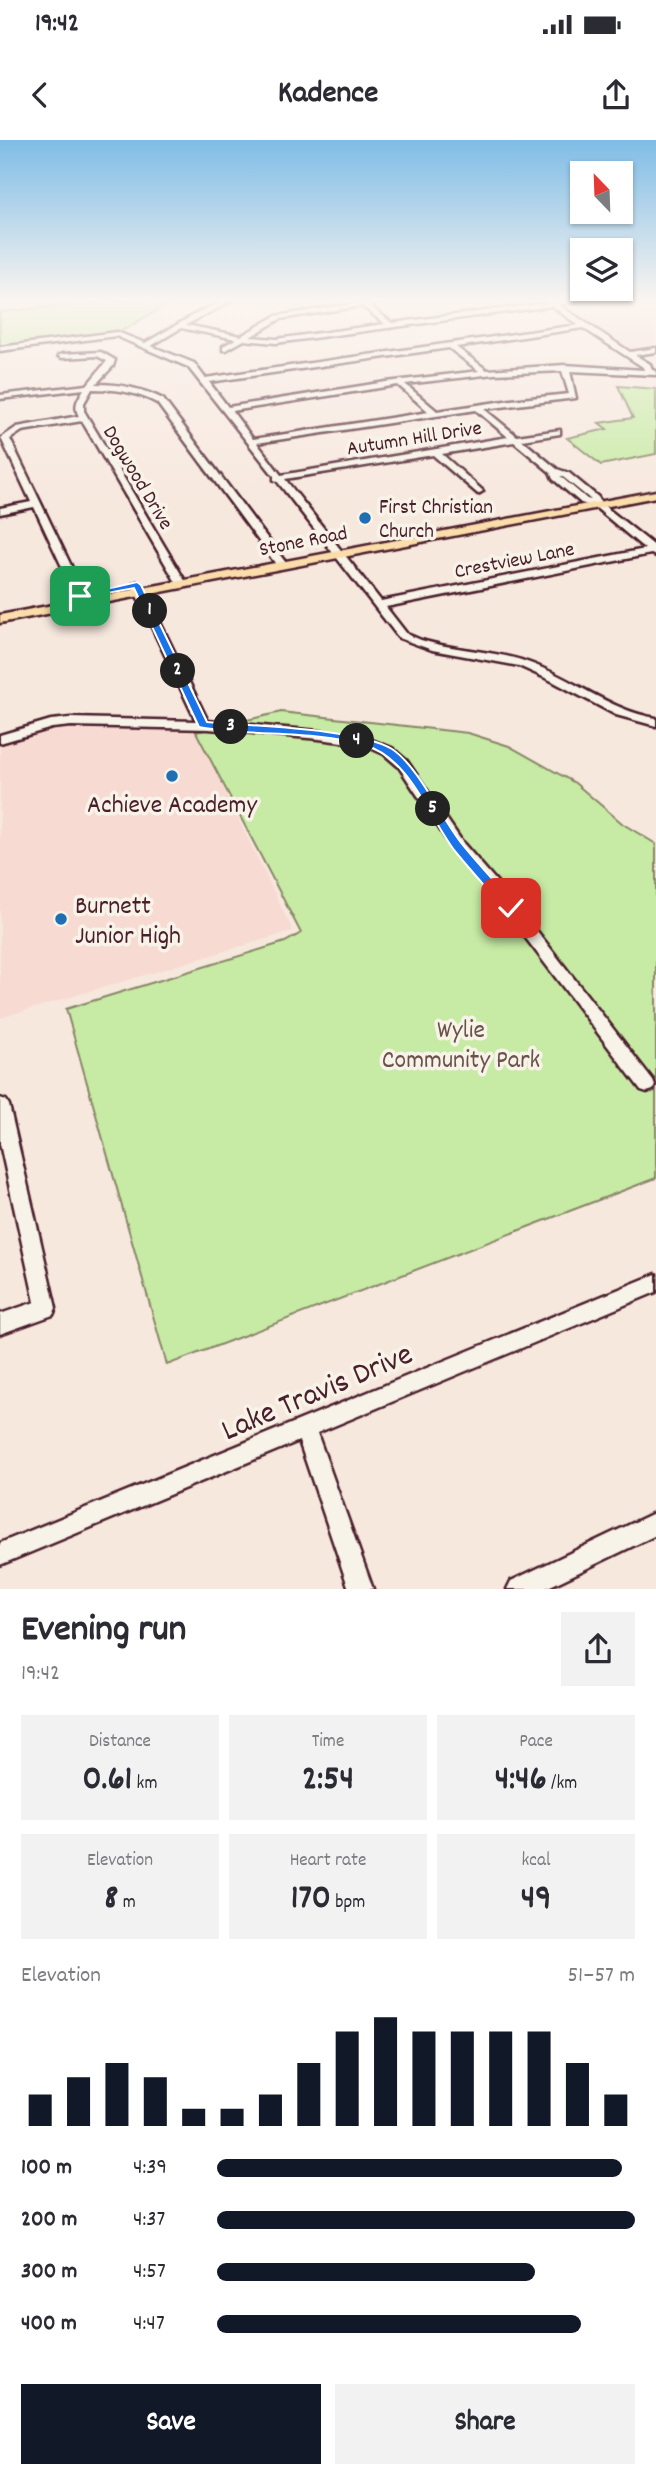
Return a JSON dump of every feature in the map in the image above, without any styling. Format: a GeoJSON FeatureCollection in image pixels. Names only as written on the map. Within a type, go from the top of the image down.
{"type":"FeatureCollection","features":[{"type":"Feature","properties":{"kind":"main road","name":"Stone Road"},"geometry":{"type":"LineString","coordinates":[[0,610],[139,589],[592,502],[656,487]]}},
{"type":"Feature","properties":{"kind":"main road","name":"Stone Road"},"geometry":{"type":"LineString","coordinates":[[592,502],[656,494]]}},
{"type":"Feature","properties":{"kind":"main road","name":"Stone Road"},"geometry":{"type":"LineString","coordinates":[[0,619],[82,599]]}},
{"type":"Feature","properties":{"kind":"street"},"geometry":{"type":"LineString","coordinates":[[89,387],[106,369]]}},
{"type":"Feature","properties":{"kind":"street"},"geometry":{"type":"LineString","coordinates":[[193,369],[403,636],[438,650],[487,654],[522,663],[550,675],[616,712],[656,722]]}},
{"type":"Feature","properties":{"kind":"street"},"geometry":{"type":"LineString","coordinates":[[202,381],[288,369]]}},
{"type":"Feature","properties":{"kind":"street"},"geometry":{"type":"LineString","coordinates":[[225,410],[484,371],[532,369]]}},
{"type":"Feature","properties":{"kind":"street"},"geometry":{"type":"LineString","coordinates":[[250,442],[477,407],[573,396],[565,369]]}},
{"type":"Feature","properties":{"kind":"street"},"geometry":{"type":"LineString","coordinates":[[593,369],[652,372]]}},
{"type":"Feature","properties":{"kind":"street"},"geometry":{"type":"LineString","coordinates":[[401,384],[435,413]]}},
{"type":"Feature","properties":{"kind":"street"},"geometry":{"type":"LineString","coordinates":[[0,397],[89,387],[136,391],[160,401],[279,562]]}},
{"type":"Feature","properties":{"kind":"street","name":"Dogwood Drive"},"geometry":{"type":"LineString","coordinates":[[89,387],[80,403],[83,418],[181,581]]}},
{"type":"Feature","properties":{"kind":"street"},"geometry":{"type":"LineString","coordinates":[[477,407],[554,471],[556,477],[655,551]]}},
{"type":"Feature","properties":{"kind":"street"},"geometry":{"type":"LineString","coordinates":[[82,599],[5,438],[20,429],[83,418]]}},
{"type":"Feature","properties":{"kind":"street","name":"Autumn Hill Drive"},"geometry":{"type":"LineString","coordinates":[[277,478],[557,432]]}},
{"type":"Feature","properties":{"kind":"street"},"geometry":{"type":"LineString","coordinates":[[435,452],[478,491]]}},
{"type":"Feature","properties":{"kind":"street"},"geometry":{"type":"LineString","coordinates":[[0,511],[37,504]]}},
{"type":"Feature","properties":{"kind":"street","name":"Crestview Lane"},"geometry":{"type":"LineString","coordinates":[[379,605],[655,551]]}},
{"type":"Feature","properties":{"kind":"street"},"geometry":{"type":"LineString","coordinates":[[139,589],[203,724]]}},
{"type":"Feature","properties":{"kind":"street"},"geometry":{"type":"LineString","coordinates":[[0,739],[51,724],[71,722],[203,724],[319,735],[367,743],[388,751],[403,764],[458,846],[511,908],[647,1085]]}},
{"type":"Feature","properties":{"kind":"street"},"geometry":{"type":"LineString","coordinates":[[0,1324],[46,1308],[1,1105]]}},
{"type":"Feature","properties":{"kind":"street","name":"Lake Travis Drive"},"geometry":{"type":"LineString","coordinates":[[0,1555],[656,1283]]}},
{"type":"Feature","properties":{"kind":"street"},"geometry":{"type":"LineString","coordinates":[[305,1429],[361,1589]]}},
{"type":"Feature","properties":{"kind":"street"},"geometry":{"type":"LineString","coordinates":[[519,1589],[656,1523]]}},
{"type":"Feature","properties":{"kind":"shaded area"},"geometry":{"type":"Polygon","coordinates":[[[69,724],[193,726],[293,931],[0,1018],[0,743],[69,724]]]}},
{"type":"Feature","properties":{"kind":"green space"},"geometry":{"type":"Polygon","coordinates":[[[618,386],[656,389],[656,454],[601,465],[567,438],[607,429],[599,423],[633,418],[618,386]]]}},
{"type":"Feature","properties":{"kind":"green space","name":"Wylie Community Park"},"geometry":{"type":"Polygon","coordinates":[[[281,712],[468,733],[509,746],[575,783],[623,824],[656,844],[656,1178],[167,1365],[66,1009],[285,942],[301,933],[196,732],[281,712]]]}},
{"type":"Feature","properties":{"kind":"place","name":"First Christian Church"},"geometry":{"type":"Point","coordinates":[365,518]}},
{"type":"Feature","properties":{"kind":"place","name":"Achieve Academy"},"geometry":{"type":"Point","coordinates":[172,776]}},
{"type":"Feature","properties":{"kind":"place","name":"Burnett Junior High"},"geometry":{"type":"Point","coordinates":[61,919]}},
{"type":"Feature","properties":{"kind":"route"},"geometry":{"type":"LineString","coordinates":[[80,596],[137,585],[203,724],[319,735],[367,743],[388,751],[403,764],[458,846],[511,908]]}}]}
